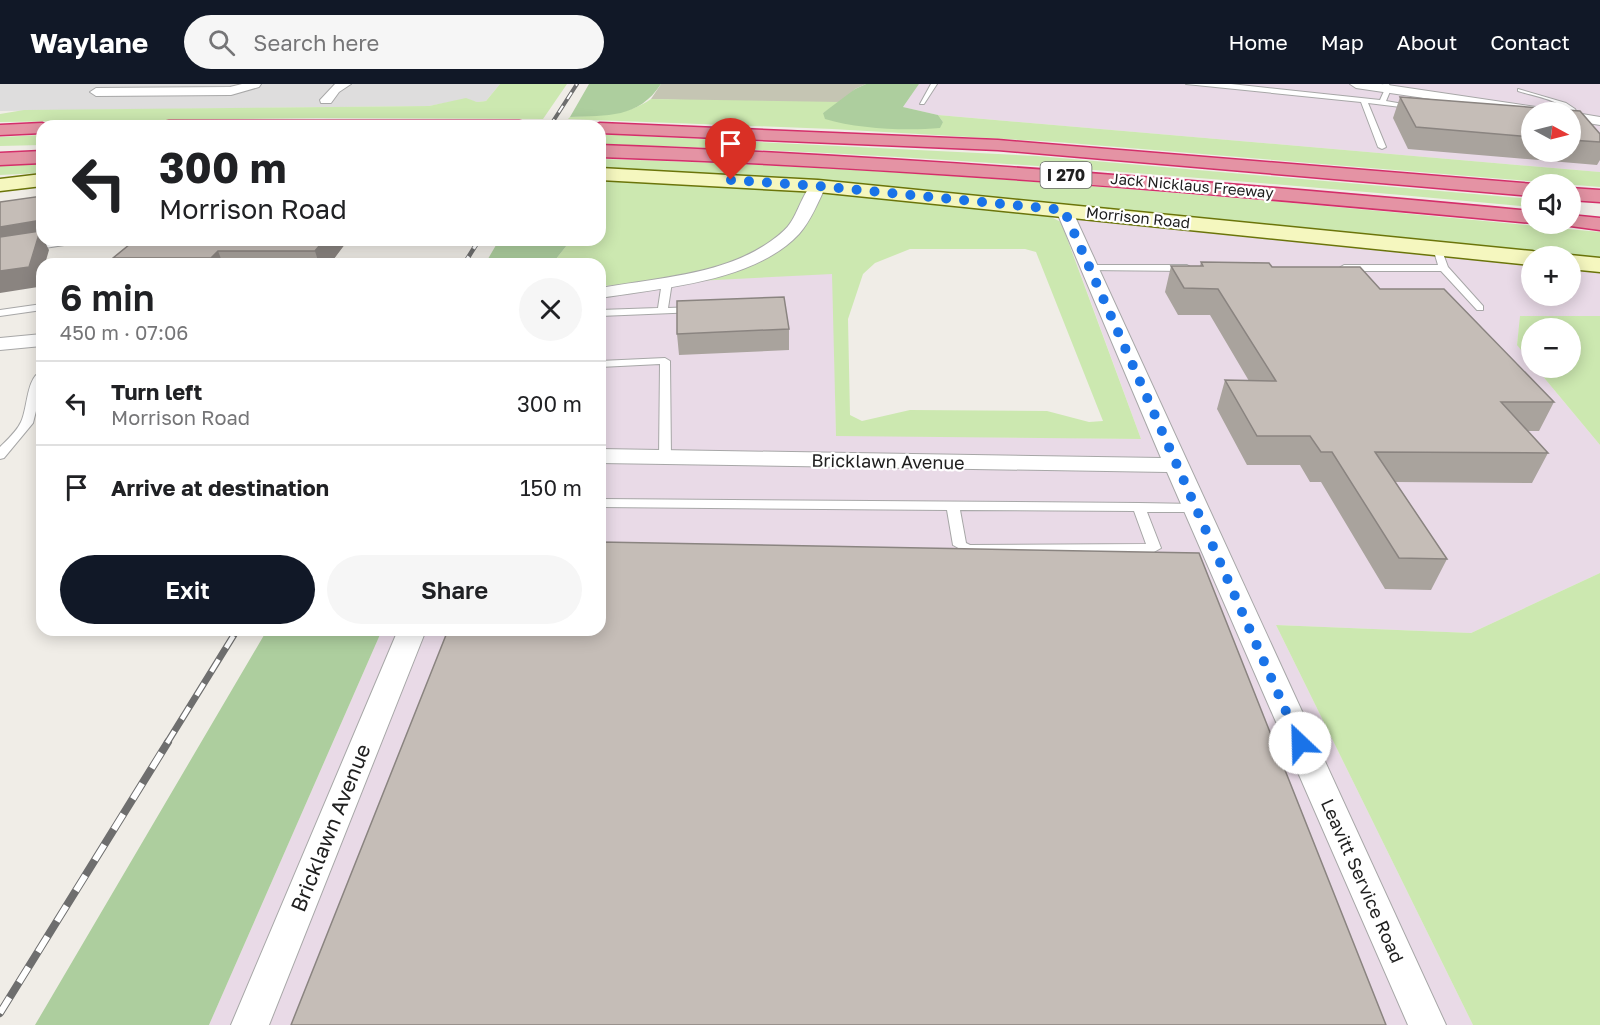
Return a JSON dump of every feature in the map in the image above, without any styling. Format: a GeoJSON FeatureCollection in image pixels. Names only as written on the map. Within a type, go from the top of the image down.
{"type":"FeatureCollection","features":[{"type":"Feature","properties":{"kind":"highway","name":"Jack Nicklaus Freeway"},"geometry":{"type":"LineString","coordinates":[[606,128],[815,135],[1009,146],[1521,189]]}},
{"type":"Feature","properties":{"kind":"highway"},"geometry":{"type":"LineString","coordinates":[[0,129],[36,129]]}},
{"type":"Feature","properties":{"kind":"highway"},"geometry":{"type":"LineString","coordinates":[[0,152],[36,151]]}},
{"type":"Feature","properties":{"kind":"highway","name":"Jack Nicklaus Freeway"},"geometry":{"type":"LineString","coordinates":[[606,151],[971,168],[1216,187],[1521,216]]}},
{"type":"Feature","properties":{"kind":"highway"},"geometry":{"type":"LineString","coordinates":[[0,159],[36,157]]}},
{"type":"Feature","properties":{"kind":"highway"},"geometry":{"type":"LineString","coordinates":[[1581,195],[1600,196]]}},
{"type":"Feature","properties":{"kind":"highway"},"geometry":{"type":"LineString","coordinates":[[1581,222],[1600,224]]}},
{"type":"Feature","properties":{"kind":"street"},"geometry":{"type":"LineString","coordinates":[[108,84],[92,95],[231,91],[255,84]]}},
{"type":"Feature","properties":{"kind":"street"},"geometry":{"type":"LineString","coordinates":[[326,99],[335,89],[345,84]]}},
{"type":"Feature","properties":{"kind":"street"},"geometry":{"type":"LineString","coordinates":[[1356,84],[1387,86],[1521,108]]}},
{"type":"Feature","properties":{"kind":"street"},"geometry":{"type":"LineString","coordinates":[[1581,118],[1600,121]]}},
{"type":"Feature","properties":{"kind":"street","name":"Morrison Road"},"geometry":{"type":"LineString","coordinates":[[606,174],[818,186],[1521,257]]}},
{"type":"Feature","properties":{"kind":"street"},"geometry":{"type":"LineString","coordinates":[[0,185],[36,181]]}},
{"type":"Feature","properties":{"kind":"street"},"geometry":{"type":"LineString","coordinates":[[606,292],[710,272],[760,256],[794,230],[818,186]]}},
{"type":"Feature","properties":{"kind":"street","name":"Leavitt Service Road"},"geometry":{"type":"LineString","coordinates":[[1064,210],[1427,1025]]}},
{"type":"Feature","properties":{"kind":"street"},"geometry":{"type":"LineString","coordinates":[[1581,263],[1600,265]]}},
{"type":"Feature","properties":{"kind":"street"},"geometry":{"type":"LineString","coordinates":[[0,344],[36,341]]}},
{"type":"Feature","properties":{"kind":"street","name":"Bricklawn Avenue"},"geometry":{"type":"LineString","coordinates":[[606,456],[1176,465]]}},
{"type":"Feature","properties":{"kind":"street","name":"Bricklawn Avenue"},"geometry":{"type":"LineString","coordinates":[[250,1025],[410,636]]}},
{"type":"Feature","properties":{"kind":"lane"},"geometry":{"type":"LineString","coordinates":[[922,103],[934,84]]}},
{"type":"Feature","properties":{"kind":"lane"},"geometry":{"type":"LineString","coordinates":[[1189,84],[1428,108]]}},
{"type":"Feature","properties":{"kind":"lane"},"geometry":{"type":"LineString","coordinates":[[1382,102],[1387,86]]}},
{"type":"Feature","properties":{"kind":"lane"},"geometry":{"type":"LineString","coordinates":[[1520,90],[1558,102]]}},
{"type":"Feature","properties":{"kind":"lane"},"geometry":{"type":"LineString","coordinates":[[1364,100],[1382,147]]}},
{"type":"Feature","properties":{"kind":"lane"},"geometry":{"type":"LineString","coordinates":[[0,252],[38,246]]}},
{"type":"Feature","properties":{"kind":"lane"},"geometry":{"type":"LineString","coordinates":[[1437,248],[1444,268],[1480,308]]}},
{"type":"Feature","properties":{"kind":"lane"},"geometry":{"type":"LineString","coordinates":[[1090,268],[1192,268]]}},
{"type":"Feature","properties":{"kind":"lane"},"geometry":{"type":"LineString","coordinates":[[1331,268],[1444,268]]}},
{"type":"Feature","properties":{"kind":"lane"},"geometry":{"type":"LineString","coordinates":[[663,311],[667,282]]}},
{"type":"Feature","properties":{"kind":"lane"},"geometry":{"type":"LineString","coordinates":[[0,313],[36,308]]}},
{"type":"Feature","properties":{"kind":"lane"},"geometry":{"type":"LineString","coordinates":[[606,313],[706,310]]}},
{"type":"Feature","properties":{"kind":"lane"},"geometry":{"type":"LineString","coordinates":[[606,364],[665,361],[665,458]]}},
{"type":"Feature","properties":{"kind":"lane"},"geometry":{"type":"LineString","coordinates":[[0,455],[27,423],[36,388]]}},
{"type":"Feature","properties":{"kind":"lane"},"geometry":{"type":"LineString","coordinates":[[606,502],[1195,508]]}},
{"type":"Feature","properties":{"kind":"lane"},"geometry":{"type":"LineString","coordinates":[[952,506],[960,545],[967,549],[1154,548],[1139,507]]}},
{"type":"Feature","properties":{"kind":"shaded area"},"geometry":{"type":"Polygon","coordinates":[[[0,84],[500,84],[486,101],[477,102],[466,99],[429,106],[0,111],[0,84]]]}},
{"type":"Feature","properties":{"kind":"shaded area"},"geometry":{"type":"Polygon","coordinates":[[[661,84],[866,84],[855,89],[841,102],[651,99],[661,84]]]}},
{"type":"Feature","properties":{"kind":"shaded area"},"geometry":{"type":"Polygon","coordinates":[[[919,84],[1600,84],[1600,172],[938,115],[903,107],[919,84]]]}},
{"type":"Feature","properties":{"kind":"shaded area"},"geometry":{"type":"Polygon","coordinates":[[[1055,204],[1521,252],[1521,306],[1581,306],[1581,258],[1600,260],[1600,316],[1521,316],[1517,344],[1521,349],[1521,378],[1544,378],[1600,445],[1600,573],[1471,633],[1276,625],[1473,1025],[209,1025],[379,636],[606,636],[606,286],[833,273],[836,435],[1141,439],[1055,204]]]}},
{"type":"Feature","properties":{"kind":"green space"},"geometry":{"type":"Polygon","coordinates":[[[500,84],[567,84],[543,119],[317,118],[0,122],[0,114],[24,110],[429,106],[466,98],[477,102],[486,101],[500,84]]]}},
{"type":"Feature","properties":{"kind":"green space"},"geometry":{"type":"Polygon","coordinates":[[[589,84],[661,84],[642,104],[621,113],[570,117],[589,84]]]}},
{"type":"Feature","properties":{"kind":"green space"},"geometry":{"type":"Polygon","coordinates":[[[866,84],[919,84],[903,107],[938,115],[943,122],[940,128],[882,128],[825,119],[823,113],[855,89],[866,84]]]}},
{"type":"Feature","properties":{"kind":"green space"},"geometry":{"type":"Polygon","coordinates":[[[651,99],[841,102],[823,113],[943,122],[938,115],[1600,172],[1600,187],[1581,185],[1581,174],[1521,174],[1521,180],[1057,142],[832,129],[568,119],[632,109],[651,99]]]}},
{"type":"Feature","properties":{"kind":"green space"},"geometry":{"type":"Polygon","coordinates":[[[606,134],[1037,156],[1521,198],[1521,206],[1066,168],[833,154],[606,144],[606,134]]]}},
{"type":"Feature","properties":{"kind":"green space"},"geometry":{"type":"Polygon","coordinates":[[[36,135],[36,145],[0,146],[0,137],[36,135]]]}},
{"type":"Feature","properties":{"kind":"green space"},"geometry":{"type":"Polygon","coordinates":[[[606,159],[851,170],[1101,187],[1521,225],[1521,234],[1581,234],[1581,230],[1600,232],[1600,260],[1581,258],[1581,246],[1521,246],[1521,252],[894,187],[777,178],[606,169],[606,159]]]}},
{"type":"Feature","properties":{"kind":"green space"},"geometry":{"type":"Polygon","coordinates":[[[36,161],[36,173],[0,175],[0,163],[36,161]]]}},
{"type":"Feature","properties":{"kind":"green space"},"geometry":{"type":"Polygon","coordinates":[[[606,177],[769,186],[1041,212],[1061,222],[1141,439],[836,436],[832,274],[606,286],[606,258],[557,258],[566,246],[606,246],[606,177]],[[910,249],[875,263],[863,274],[848,319],[850,415],[862,421],[910,410],[1047,411],[1089,422],[1103,421],[1036,252],[1025,249],[910,249]]]}},
{"type":"Feature","properties":{"kind":"green space"},"geometry":{"type":"Polygon","coordinates":[[[496,246],[566,246],[557,258],[488,258],[496,246]]]}},
{"type":"Feature","properties":{"kind":"green space"},"geometry":{"type":"Polygon","coordinates":[[[1520,316],[1600,316],[1600,445],[1544,378],[1581,378],[1581,318],[1521,318],[1521,350],[1517,345],[1520,316]]]}},
{"type":"Feature","properties":{"kind":"green space"},"geometry":{"type":"Polygon","coordinates":[[[1600,573],[1600,1025],[1473,1025],[1276,625],[1471,633],[1600,573]]]}},
{"type":"Feature","properties":{"kind":"green space"},"geometry":{"type":"Polygon","coordinates":[[[263,636],[379,636],[209,1025],[35,1025],[263,636]]]}},
{"type":"Feature","properties":{"kind":"building"},"geometry":{"type":"Polygon","coordinates":[[[1400,97],[1521,106],[1521,136],[1416,127],[1400,97]]]}},
{"type":"Feature","properties":{"kind":"building"},"geometry":{"type":"Polygon","coordinates":[[[1581,112],[1600,134],[1600,142],[1581,141],[1581,112]]]}},
{"type":"Feature","properties":{"kind":"building"},"geometry":{"type":"Polygon","coordinates":[[[36,197],[36,221],[0,227],[0,202],[36,197]]]}},
{"type":"Feature","properties":{"kind":"building"},"geometry":{"type":"Polygon","coordinates":[[[36,232],[36,244],[29,267],[0,271],[0,237],[36,232]]]}},
{"type":"Feature","properties":{"kind":"building"},"geometry":{"type":"Polygon","coordinates":[[[128,246],[319,246],[315,251],[218,251],[211,258],[113,258],[128,246]]]}},
{"type":"Feature","properties":{"kind":"building"},"geometry":{"type":"Polygon","coordinates":[[[1201,262],[1269,263],[1272,267],[1360,267],[1380,289],[1444,289],[1521,368],[1521,378],[1531,378],[1554,402],[1501,402],[1548,453],[1375,452],[1447,559],[1399,558],[1332,452],[1321,452],[1310,436],[1257,436],[1225,380],[1276,381],[1218,289],[1184,288],[1171,266],[1203,266],[1201,262]]]}},
{"type":"Feature","properties":{"kind":"building"},"geometry":{"type":"Polygon","coordinates":[[[784,297],[789,329],[677,334],[677,301],[784,297]]]}},
{"type":"Feature","properties":{"kind":"building"},"geometry":{"type":"Polygon","coordinates":[[[606,542],[1199,553],[1386,1025],[291,1025],[446,636],[606,636],[606,542]]]}},
{"type":"Feature","properties":{"kind":"railway"},"geometry":{"type":"LineString","coordinates":[[554,120],[577,84]]}},
{"type":"Feature","properties":{"kind":"railway"},"geometry":{"type":"LineString","coordinates":[[468,258],[475,246]]}},
{"type":"Feature","properties":{"kind":"railway"},"geometry":{"type":"LineString","coordinates":[[167,743],[233,636]]}},
{"type":"Feature","properties":{"kind":"railway"},"geometry":{"type":"LineString","coordinates":[[0,1013],[168,742]]}},
{"type":"Feature","properties":{"kind":"route"},"geometry":{"type":"LineString","coordinates":[[731,180],[818,186],[1064,210],[1300,743]]}}]}
